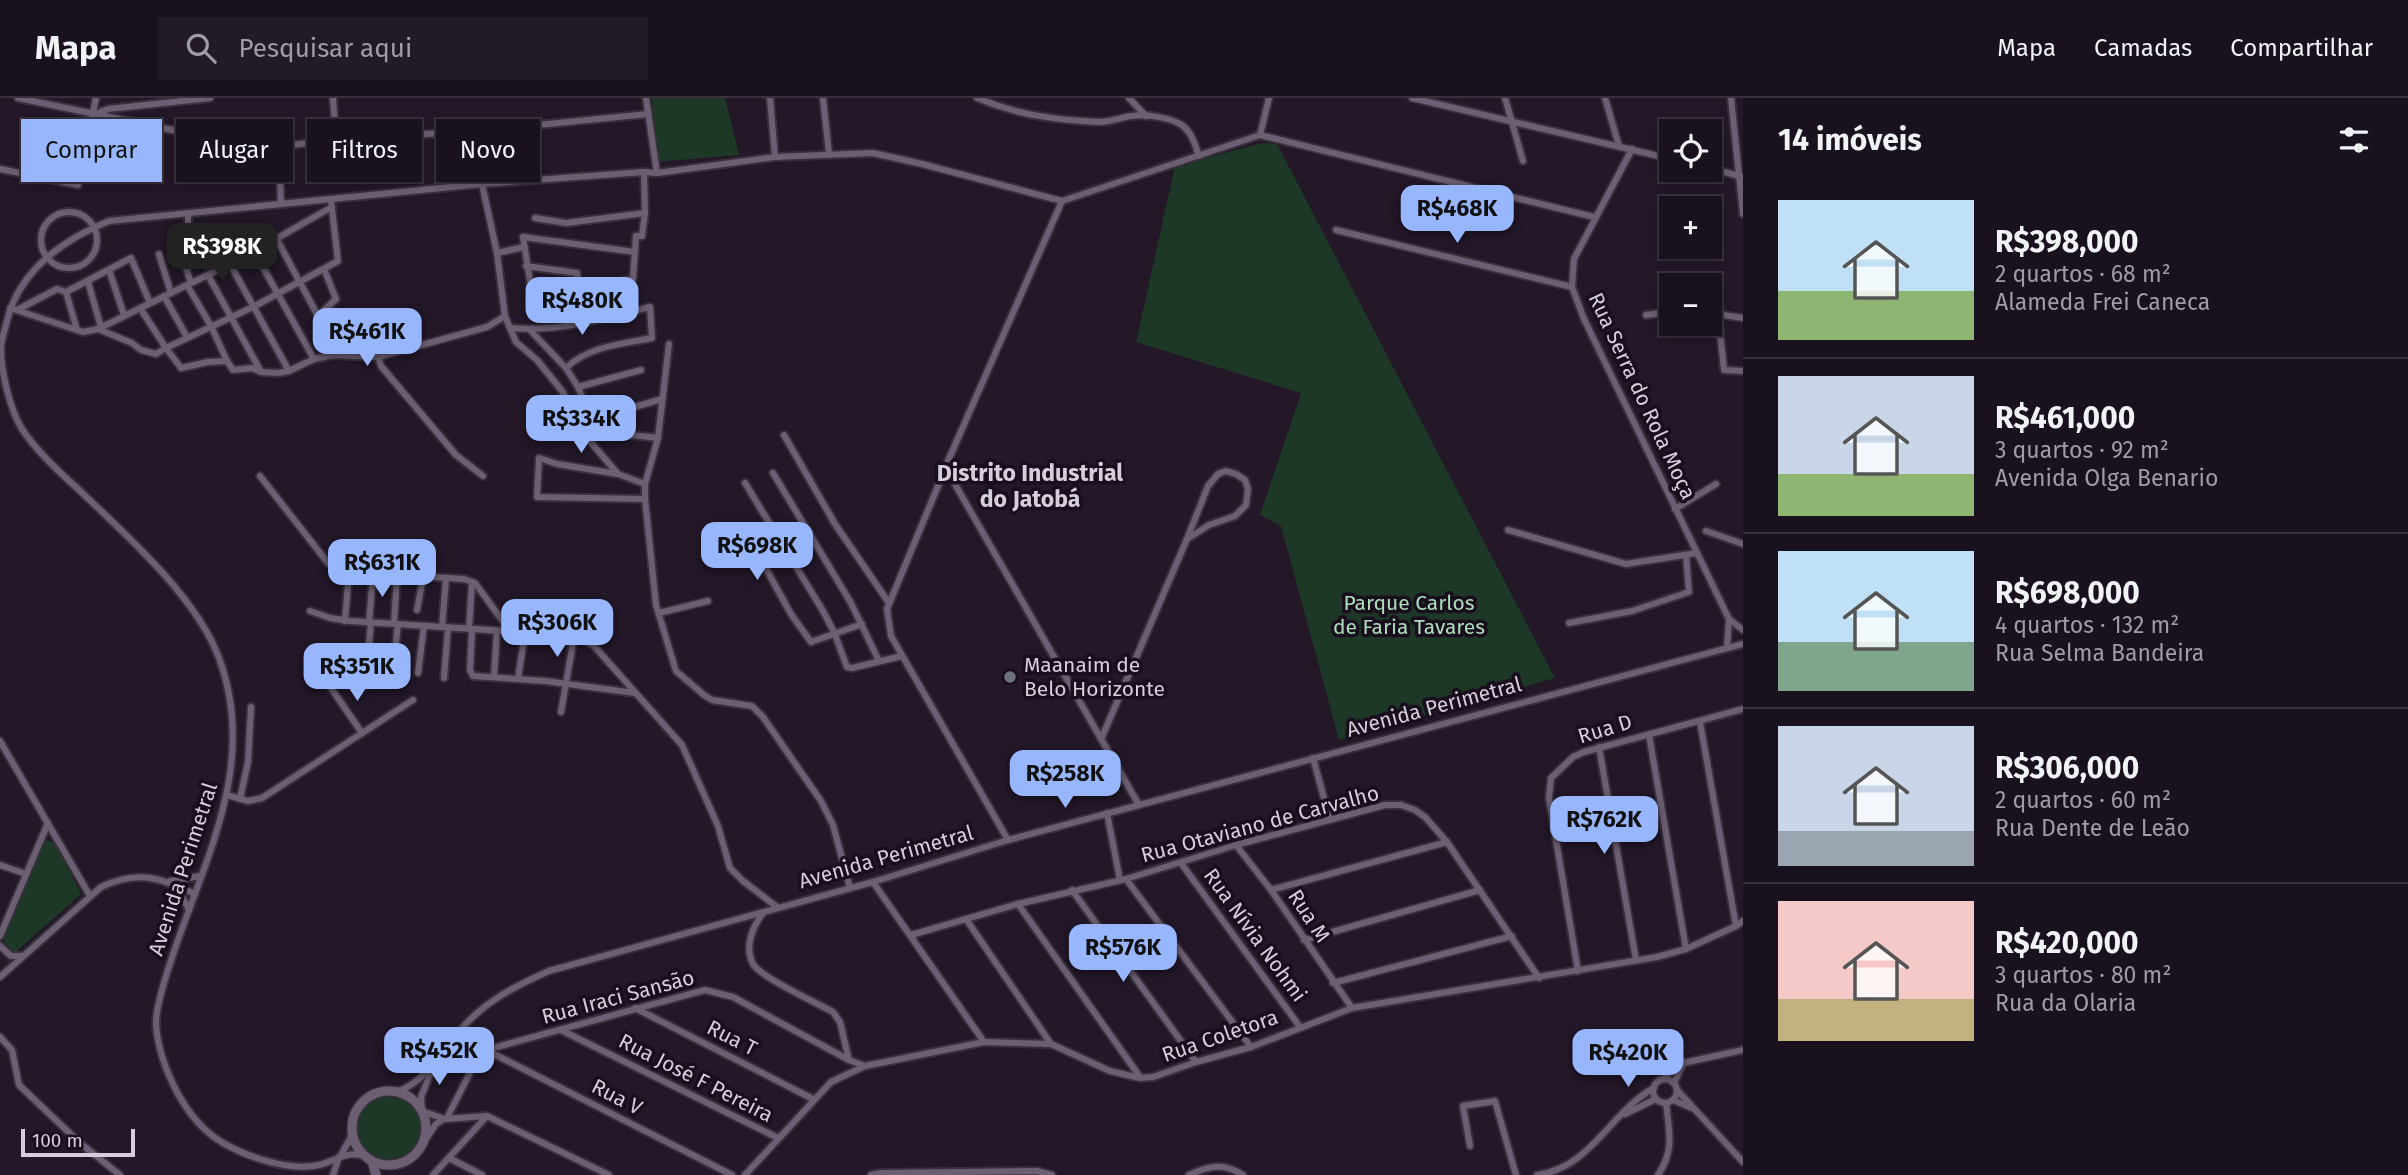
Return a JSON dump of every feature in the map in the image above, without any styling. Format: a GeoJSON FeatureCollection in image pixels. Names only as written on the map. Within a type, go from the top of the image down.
{"type":"FeatureCollection","features":[{"type":"Feature","properties":{"kind":"street"},"geometry":{"type":"LineString","coordinates":[[18,98],[176,130]]}},
{"type":"Feature","properties":{"kind":"street"},"geometry":{"type":"LineString","coordinates":[[0,169],[78,185],[96,98]]}},
{"type":"Feature","properties":{"kind":"street"},"geometry":{"type":"LineString","coordinates":[[95,113],[108,109],[210,98]]}},
{"type":"Feature","properties":{"kind":"street"},"geometry":{"type":"LineString","coordinates":[[333,98],[335,119]]}},
{"type":"Feature","properties":{"kind":"street"},"geometry":{"type":"LineString","coordinates":[[646,98],[657,173]]}},
{"type":"Feature","properties":{"kind":"street"},"geometry":{"type":"LineString","coordinates":[[770,98],[775,158]]}},
{"type":"Feature","properties":{"kind":"street"},"geometry":{"type":"LineString","coordinates":[[823,98],[829,154]]}},
{"type":"Feature","properties":{"kind":"street"},"geometry":{"type":"LineString","coordinates":[[977,98],[1016,113],[1035,117],[1103,122],[1135,115],[1181,124],[1190,133],[1199,156]]}},
{"type":"Feature","properties":{"kind":"street"},"geometry":{"type":"LineString","coordinates":[[1129,98],[1146,116]]}},
{"type":"Feature","properties":{"kind":"street"},"geometry":{"type":"LineString","coordinates":[[1261,135],[1269,98]]}},
{"type":"Feature","properties":{"kind":"street"},"geometry":{"type":"LineString","coordinates":[[1412,98],[1659,156]]}},
{"type":"Feature","properties":{"kind":"street"},"geometry":{"type":"LineString","coordinates":[[1505,98],[1523,160]]}},
{"type":"Feature","properties":{"kind":"street"},"geometry":{"type":"LineString","coordinates":[[1605,98],[1619,146]]}},
{"type":"Feature","properties":{"kind":"street"},"geometry":{"type":"LineString","coordinates":[[1731,98],[1743,214]]}},
{"type":"Feature","properties":{"kind":"street"},"geometry":{"type":"LineString","coordinates":[[422,134],[648,114]]}},
{"type":"Feature","properties":{"kind":"street"},"geometry":{"type":"LineString","coordinates":[[1007,839],[891,636],[887,609],[948,461],[1062,201],[1261,135],[1594,217]]}},
{"type":"Feature","properties":{"kind":"street","name":"Rua Serra do Rola Moça"},"geometry":{"type":"LineString","coordinates":[[1632,149],[1574,259],[1572,287],[1584,320],[1729,619],[1743,630]]}},
{"type":"Feature","properties":{"kind":"street","name":"Avenida Perimetral"},"geometry":{"type":"LineString","coordinates":[[369,1159],[354,1153],[314,1166],[267,1162],[214,1137],[196,1121],[179,1096],[159,1047],[156,1021],[174,951],[227,795],[234,744],[229,686],[217,651],[200,619],[144,552],[62,475],[23,430],[12,407],[1,361],[1,348],[29,275],[65,242],[109,221],[281,204],[332,203],[482,184],[657,173],[829,154],[873,153],[1062,201]]}},
{"type":"Feature","properties":{"kind":"street"},"geometry":{"type":"LineString","coordinates":[[1722,171],[1741,176]]}},
{"type":"Feature","properties":{"kind":"street"},"geometry":{"type":"LineString","coordinates":[[635,253],[523,237],[533,300],[633,279],[635,253],[636,236],[642,236],[645,214],[644,172]]}},
{"type":"Feature","properties":{"kind":"street"},"geometry":{"type":"LineString","coordinates":[[280,182],[281,204]]}},
{"type":"Feature","properties":{"kind":"street"},"geometry":{"type":"LineString","coordinates":[[482,184],[497,253],[505,316],[516,342],[537,360],[562,391],[579,420],[582,432],[618,474]]}},
{"type":"Feature","properties":{"kind":"street"},"geometry":{"type":"LineString","coordinates":[[14,309],[83,332],[100,328],[219,270],[332,203],[338,261],[300,282],[156,354],[141,350],[100,328]]}},
{"type":"Feature","properties":{"kind":"street"},"geometry":{"type":"LineString","coordinates":[[60,213],[86,216],[95,227],[97,237],[97,247],[92,256],[85,263],[65,268],[48,258],[41,241],[42,232],[52,217],[60,213]]}},
{"type":"Feature","properties":{"kind":"street"},"geometry":{"type":"LineString","coordinates":[[188,214],[186,247],[182,255],[189,284],[233,370],[252,368],[261,372],[289,371],[314,359],[333,355],[378,357],[487,327],[505,316]]}},
{"type":"Feature","properties":{"kind":"street"},"geometry":{"type":"LineString","coordinates":[[535,218],[566,223],[645,214]]}},
{"type":"Feature","properties":{"kind":"street"},"geometry":{"type":"LineString","coordinates":[[1336,230],[1572,287]]}},
{"type":"Feature","properties":{"kind":"street"},"geometry":{"type":"LineString","coordinates":[[186,247],[276,238]]}},
{"type":"Feature","properties":{"kind":"street"},"geometry":{"type":"LineString","coordinates":[[276,238],[318,316],[333,355]]}},
{"type":"Feature","properties":{"kind":"street"},"geometry":{"type":"LineString","coordinates":[[209,244],[219,270]]}},
{"type":"Feature","properties":{"kind":"street"},"geometry":{"type":"LineString","coordinates":[[497,253],[524,247]]}},
{"type":"Feature","properties":{"kind":"street"},"geometry":{"type":"LineString","coordinates":[[254,251],[314,359]]}},
{"type":"Feature","properties":{"kind":"street"},"geometry":{"type":"LineString","coordinates":[[159,254],[167,295],[187,337]]}},
{"type":"Feature","properties":{"kind":"street"},"geometry":{"type":"LineString","coordinates":[[14,309],[57,289],[66,292],[131,258],[150,303]]}},
{"type":"Feature","properties":{"kind":"street"},"geometry":{"type":"LineString","coordinates":[[230,264],[289,371]]}},
{"type":"Feature","properties":{"kind":"street"},"geometry":{"type":"LineString","coordinates":[[526,266],[577,273],[579,291]]}},
{"type":"Feature","properties":{"kind":"street"},"geometry":{"type":"LineString","coordinates":[[318,316],[337,299],[324,269]]}},
{"type":"Feature","properties":{"kind":"street"},"geometry":{"type":"LineString","coordinates":[[109,270],[124,316]]}},
{"type":"Feature","properties":{"kind":"street"},"geometry":{"type":"LineString","coordinates":[[208,275],[261,372]]}},
{"type":"Feature","properties":{"kind":"street"},"geometry":{"type":"LineString","coordinates":[[88,282],[100,328]]}},
{"type":"Feature","properties":{"kind":"street"},"geometry":{"type":"LineString","coordinates":[[66,292],[77,330]]}},
{"type":"Feature","properties":{"kind":"street"},"geometry":{"type":"LineString","coordinates":[[510,328],[530,330],[569,326],[650,307],[652,338],[589,353],[566,368]]}},
{"type":"Feature","properties":{"kind":"street"},"geometry":{"type":"LineString","coordinates":[[141,308],[181,368],[227,361]]}},
{"type":"Feature","properties":{"kind":"street"},"geometry":{"type":"LineString","coordinates":[[1646,315],[1659,313]]}},
{"type":"Feature","properties":{"kind":"street"},"geometry":{"type":"LineString","coordinates":[[1722,314],[1743,318]]}},
{"type":"Feature","properties":{"kind":"street"},"geometry":{"type":"LineString","coordinates":[[530,330],[566,368],[578,387],[582,397],[579,420]]}},
{"type":"Feature","properties":{"kind":"street"},"geometry":{"type":"LineString","coordinates":[[1720,336],[1724,370],[1743,371]]}},
{"type":"Feature","properties":{"kind":"street"},"geometry":{"type":"LineString","coordinates":[[668,344],[658,438],[645,484],[645,499],[659,612],[676,671],[712,700],[752,706],[762,717],[814,790],[833,825],[850,888]]}},
{"type":"Feature","properties":{"kind":"street"},"geometry":{"type":"LineString","coordinates":[[378,357],[381,366],[456,455],[483,476]]}},
{"type":"Feature","properties":{"kind":"street"},"geometry":{"type":"LineString","coordinates":[[578,387],[641,370]]}},
{"type":"Feature","properties":{"kind":"street"},"geometry":{"type":"LineString","coordinates":[[579,420],[597,418],[662,399]]}},
{"type":"Feature","properties":{"kind":"street"},"geometry":{"type":"LineString","coordinates":[[614,433],[658,438]]}},
{"type":"Feature","properties":{"kind":"street"},"geometry":{"type":"LineString","coordinates":[[784,435],[835,524],[889,603]]}},
{"type":"Feature","properties":{"kind":"street"},"geometry":{"type":"LineString","coordinates":[[645,484],[618,474],[557,464],[539,457],[537,497],[645,499]]}},
{"type":"Feature","properties":{"kind":"street"},"geometry":{"type":"LineString","coordinates":[[948,461],[956,486],[1139,805]]}},
{"type":"Feature","properties":{"kind":"street"},"geometry":{"type":"LineString","coordinates":[[1102,737],[1208,486],[1218,474],[1226,471],[1245,480],[1248,489],[1246,505],[1234,516],[1209,525],[1187,539]]}},
{"type":"Feature","properties":{"kind":"street"},"geometry":{"type":"LineString","coordinates":[[773,473],[862,624],[879,661]]}},
{"type":"Feature","properties":{"kind":"street"},"geometry":{"type":"LineString","coordinates":[[260,476],[328,564],[336,569],[475,583],[510,631]]}},
{"type":"Feature","properties":{"kind":"street"},"geometry":{"type":"LineString","coordinates":[[745,483],[834,632],[847,667],[902,656]]}},
{"type":"Feature","properties":{"kind":"street"},"geometry":{"type":"LineString","coordinates":[[1675,509],[1716,484]]}},
{"type":"Feature","properties":{"kind":"street"},"geometry":{"type":"LineString","coordinates":[[1508,530],[1626,564],[1697,553]]}},
{"type":"Feature","properties":{"kind":"street"},"geometry":{"type":"LineString","coordinates":[[1706,531],[1743,544]]}},
{"type":"Feature","properties":{"kind":"street"},"geometry":{"type":"LineString","coordinates":[[810,536],[766,564],[765,569],[790,614],[811,642],[862,624]]}},
{"type":"Feature","properties":{"kind":"street"},"geometry":{"type":"LineString","coordinates":[[1569,623],[1632,611],[1689,592],[1686,555]]}},
{"type":"Feature","properties":{"kind":"street"},"geometry":{"type":"LineString","coordinates":[[345,621],[349,572]]}},
{"type":"Feature","properties":{"kind":"street"},"geometry":{"type":"LineString","coordinates":[[368,655],[373,574]]}},
{"type":"Feature","properties":{"kind":"street"},"geometry":{"type":"LineString","coordinates":[[393,669],[397,576]]}},
{"type":"Feature","properties":{"kind":"street"},"geometry":{"type":"LineString","coordinates":[[417,610],[423,578]]}},
{"type":"Feature","properties":{"kind":"street"},"geometry":{"type":"LineString","coordinates":[[444,678],[446,579]]}},
{"type":"Feature","properties":{"kind":"street"},"geometry":{"type":"LineString","coordinates":[[472,582],[470,670],[473,676],[635,693]]}},
{"type":"Feature","properties":{"kind":"street"},"geometry":{"type":"LineString","coordinates":[[659,612],[708,601]]}},
{"type":"Feature","properties":{"kind":"street"},"geometry":{"type":"LineString","coordinates":[[310,611],[345,621],[582,638],[594,646],[682,745],[718,826],[730,868],[777,907]]}},
{"type":"Feature","properties":{"kind":"street","name":"Rua Serra do Rola Moça"},"geometry":{"type":"LineString","coordinates":[[1727,648],[1729,619]]}},
{"type":"Feature","properties":{"kind":"street"},"geometry":{"type":"LineString","coordinates":[[418,673],[424,626]]}},
{"type":"Feature","properties":{"kind":"street"},"geometry":{"type":"LineString","coordinates":[[495,677],[498,631]]}},
{"type":"Feature","properties":{"kind":"street"},"geometry":{"type":"LineString","coordinates":[[517,679],[525,632]]}},
{"type":"Feature","properties":{"kind":"street"},"geometry":{"type":"LineString","coordinates":[[561,712],[574,637]]}},
{"type":"Feature","properties":{"kind":"street"},"geometry":{"type":"LineString","coordinates":[[1742,644],[1743,655]]}},
{"type":"Feature","properties":{"kind":"street","name":"Avenida Perimetral"},"geometry":{"type":"LineString","coordinates":[[399,1091],[413,1084],[435,1062],[463,1026],[514,986],[549,971],[873,882],[1007,839],[1742,644]]}},
{"type":"Feature","properties":{"kind":"street"},"geometry":{"type":"LineString","coordinates":[[331,688],[362,733]]}},
{"type":"Feature","properties":{"kind":"street"},"geometry":{"type":"LineString","coordinates":[[227,795],[248,801],[262,798],[413,700]]}},
{"type":"Feature","properties":{"kind":"street"},"geometry":{"type":"LineString","coordinates":[[240,799],[248,762],[251,707]]}},
{"type":"Feature","properties":{"kind":"street","name":"Rua D"},"geometry":{"type":"LineString","coordinates":[[1578,971],[1549,798],[1551,778],[1573,757],[1599,747],[1743,709]]}},
{"type":"Feature","properties":{"kind":"street"},"geometry":{"type":"LineString","coordinates":[[1700,722],[1736,926]]}},
{"type":"Feature","properties":{"kind":"street"},"geometry":{"type":"LineString","coordinates":[[1649,735],[1686,949]]}},
{"type":"Feature","properties":{"kind":"street"},"geometry":{"type":"LineString","coordinates":[[0,741],[90,896]]}},
{"type":"Feature","properties":{"kind":"street"},"geometry":{"type":"LineString","coordinates":[[1599,747],[1636,960]]}},
{"type":"Feature","properties":{"kind":"street"},"geometry":{"type":"LineString","coordinates":[[1313,758],[1330,820]]}},
{"type":"Feature","properties":{"kind":"street","name":"Rua Otaviano de Carvalho"},"geometry":{"type":"LineString","coordinates":[[911,935],[1018,904],[1123,880],[1236,845],[1385,805],[1401,805],[1425,817],[1447,842],[1539,978]]}},
{"type":"Feature","properties":{"kind":"street"},"geometry":{"type":"LineString","coordinates":[[1107,813],[1123,880],[1251,1047]]}},
{"type":"Feature","properties":{"kind":"street"},"geometry":{"type":"LineString","coordinates":[[0,936],[48,822]]}},
{"type":"Feature","properties":{"kind":"street"},"geometry":{"type":"LineString","coordinates":[[1271,890],[1447,842]]}},
{"type":"Feature","properties":{"kind":"street","name":"Rua M"},"geometry":{"type":"LineString","coordinates":[[1236,845],[1271,890],[1352,1008]]}},
{"type":"Feature","properties":{"kind":"street","name":"Rua Nívia Nohmi"},"geometry":{"type":"LineString","coordinates":[[1181,863],[1300,1027]]}},
{"type":"Feature","properties":{"kind":"street"},"geometry":{"type":"LineString","coordinates":[[0,865],[26,874]]}},
{"type":"Feature","properties":{"kind":"street"},"geometry":{"type":"LineString","coordinates":[[168,881],[201,876]]}},
{"type":"Feature","properties":{"kind":"street"},"geometry":{"type":"LineString","coordinates":[[0,976],[101,887],[127,877],[149,877],[168,881],[195,894]]}},
{"type":"Feature","properties":{"kind":"street"},"geometry":{"type":"LineString","coordinates":[[873,882],[984,1042]]}},
{"type":"Feature","properties":{"kind":"street"},"geometry":{"type":"LineString","coordinates":[[176,885],[189,909]]}},
{"type":"Feature","properties":{"kind":"street"},"geometry":{"type":"LineString","coordinates":[[1072,890],[1196,1062]]}},
{"type":"Feature","properties":{"kind":"street"},"geometry":{"type":"LineString","coordinates":[[1304,940],[1480,890]]}},
{"type":"Feature","properties":{"kind":"street"},"geometry":{"type":"LineString","coordinates":[[1018,904],[1140,1078]]}},
{"type":"Feature","properties":{"kind":"street"},"geometry":{"type":"LineString","coordinates":[[765,911],[754,924],[749,941],[753,964],[764,974],[833,1012],[840,1022],[849,1060]]}},
{"type":"Feature","properties":{"kind":"street"},"geometry":{"type":"LineString","coordinates":[[966,919],[1051,1044]]}},
{"type":"Feature","properties":{"kind":"street","name":"Rua Coletora"},"geometry":{"type":"LineString","coordinates":[[745,1175],[831,1082],[865,1066],[984,1042],[1051,1044],[1110,1071],[1140,1078],[1153,1077],[1251,1047],[1352,1008],[1407,997],[1539,978],[1686,949],[1743,921]]}},
{"type":"Feature","properties":{"kind":"street"},"geometry":{"type":"LineString","coordinates":[[1333,983],[1512,936]]}},
{"type":"Feature","properties":{"kind":"street"},"geometry":{"type":"LineString","coordinates":[[0,946],[12,956],[23,956]]}},
{"type":"Feature","properties":{"kind":"street","name":"Rua Iraci Sansão"},"geometry":{"type":"LineString","coordinates":[[486,1050],[705,990],[733,997],[865,1066]]}},
{"type":"Feature","properties":{"kind":"street","name":"Rua T"},"geometry":{"type":"LineString","coordinates":[[635,1008],[813,1099]]}},
{"type":"Feature","properties":{"kind":"street","name":"Rua José F Pereira"},"geometry":{"type":"LineString","coordinates":[[562,1030],[778,1138]]}},
{"type":"Feature","properties":{"kind":"street"},"geometry":{"type":"LineString","coordinates":[[0,1037],[12,1050],[19,1085],[80,1143],[120,1175]]}},
{"type":"Feature","properties":{"kind":"street"},"geometry":{"type":"LineString","coordinates":[[446,1119],[476,1061],[486,1050]]}},
{"type":"Feature","properties":{"kind":"street","name":"Rua V"},"geometry":{"type":"LineString","coordinates":[[486,1050],[732,1175]]}},
{"type":"Feature","properties":{"kind":"street"},"geometry":{"type":"LineString","coordinates":[[1542,1175],[1573,1162],[1643,1094],[1664,1079],[1674,1065],[1743,1050]]}},
{"type":"Feature","properties":{"kind":"street","name":"Avenida Perimetral"},"geometry":{"type":"LineString","coordinates":[[423,1111],[424,1088],[435,1062]]}},
{"type":"Feature","properties":{"kind":"street"},"geometry":{"type":"LineString","coordinates":[[1658,1175],[1667,1162],[1670,1101],[1684,1062]]}},
{"type":"Feature","properties":{"kind":"street"},"geometry":{"type":"LineString","coordinates":[[1664,1079],[1676,1086],[1743,1162]]}},
{"type":"Feature","properties":{"kind":"street"},"geometry":{"type":"LineString","coordinates":[[1654,1088],[1656,1099]]}},
{"type":"Feature","properties":{"kind":"street"},"geometry":{"type":"LineString","coordinates":[[333,1175],[351,1137],[354,1116],[366,1098],[376,1093],[399,1091],[416,1102],[423,1111],[426,1123],[423,1143]]}},
{"type":"Feature","properties":{"kind":"street"},"geometry":{"type":"LineString","coordinates":[[1623,1115],[1656,1099],[1696,1110]]}},
{"type":"Feature","properties":{"kind":"street"},"geometry":{"type":"LineString","coordinates":[[1470,1146],[1463,1106],[1495,1101],[1516,1175]]}},
{"type":"Feature","properties":{"kind":"street"},"geometry":{"type":"LineString","coordinates":[[423,1111],[446,1119]]}},
{"type":"Feature","properties":{"kind":"street"},"geometry":{"type":"LineString","coordinates":[[433,1175],[487,1116]]}},
{"type":"Feature","properties":{"kind":"street"},"geometry":{"type":"LineString","coordinates":[[387,1175],[414,1156],[436,1124],[446,1119],[487,1116],[609,1175]]}},
{"type":"Feature","properties":{"kind":"street"},"geometry":{"type":"LineString","coordinates":[[352,1128],[354,1139],[369,1159],[376,1175]]}},
{"type":"Feature","properties":{"kind":"street"},"geometry":{"type":"LineString","coordinates":[[449,1158],[482,1175]]}},
{"type":"Feature","properties":{"kind":"street"},"geometry":{"type":"LineString","coordinates":[[369,1159],[391,1165],[401,1163]]}},
{"type":"Feature","properties":{"kind":"street"},"geometry":{"type":"LineString","coordinates":[[1189,1175],[1209,1166],[1219,1166],[1232,1168],[1242,1175]]}},
{"type":"Feature","properties":{"kind":"street"},"geometry":{"type":"LineString","coordinates":[[871,1175],[1037,1171],[1052,1175]]}},
{"type":"Feature","properties":{"kind":"green space"},"geometry":{"type":"Polygon","coordinates":[[[652,98],[725,98],[739,155],[656,162],[652,98]]]}},
{"type":"Feature","properties":{"kind":"green space","name":"Parque Carlos de Faria Tavares"},"geometry":{"type":"Polygon","coordinates":[[[1263,143],[1277,144],[1555,678],[1339,740],[1281,526],[1260,515],[1301,393],[1136,342],[1175,166],[1263,143]]]}},
{"type":"Feature","properties":{"kind":"green space"},"geometry":{"type":"Polygon","coordinates":[[[46,840],[55,843],[81,894],[17,951],[11,951],[5,946],[4,938],[42,843],[46,840]]]}},
{"type":"Feature","properties":{"kind":"green space"},"geometry":{"type":"Polygon","coordinates":[[[389,1094],[402,1097],[413,1104],[420,1115],[423,1128],[420,1141],[413,1152],[402,1159],[389,1162],[376,1159],[365,1152],[358,1141],[355,1128],[358,1115],[365,1104],[376,1097],[389,1094]]]}},
{"type":"Feature","properties":{"kind":"place","name":"Maanaim de Belo Horizonte"},"geometry":{"type":"Point","coordinates":[1010,677]}},
{"type":"Feature","properties":{"kind":"district","name":"Distrito Industrial do Jatobá"},"geometry":{"type":"Point","coordinates":[1030,486]}}]}
